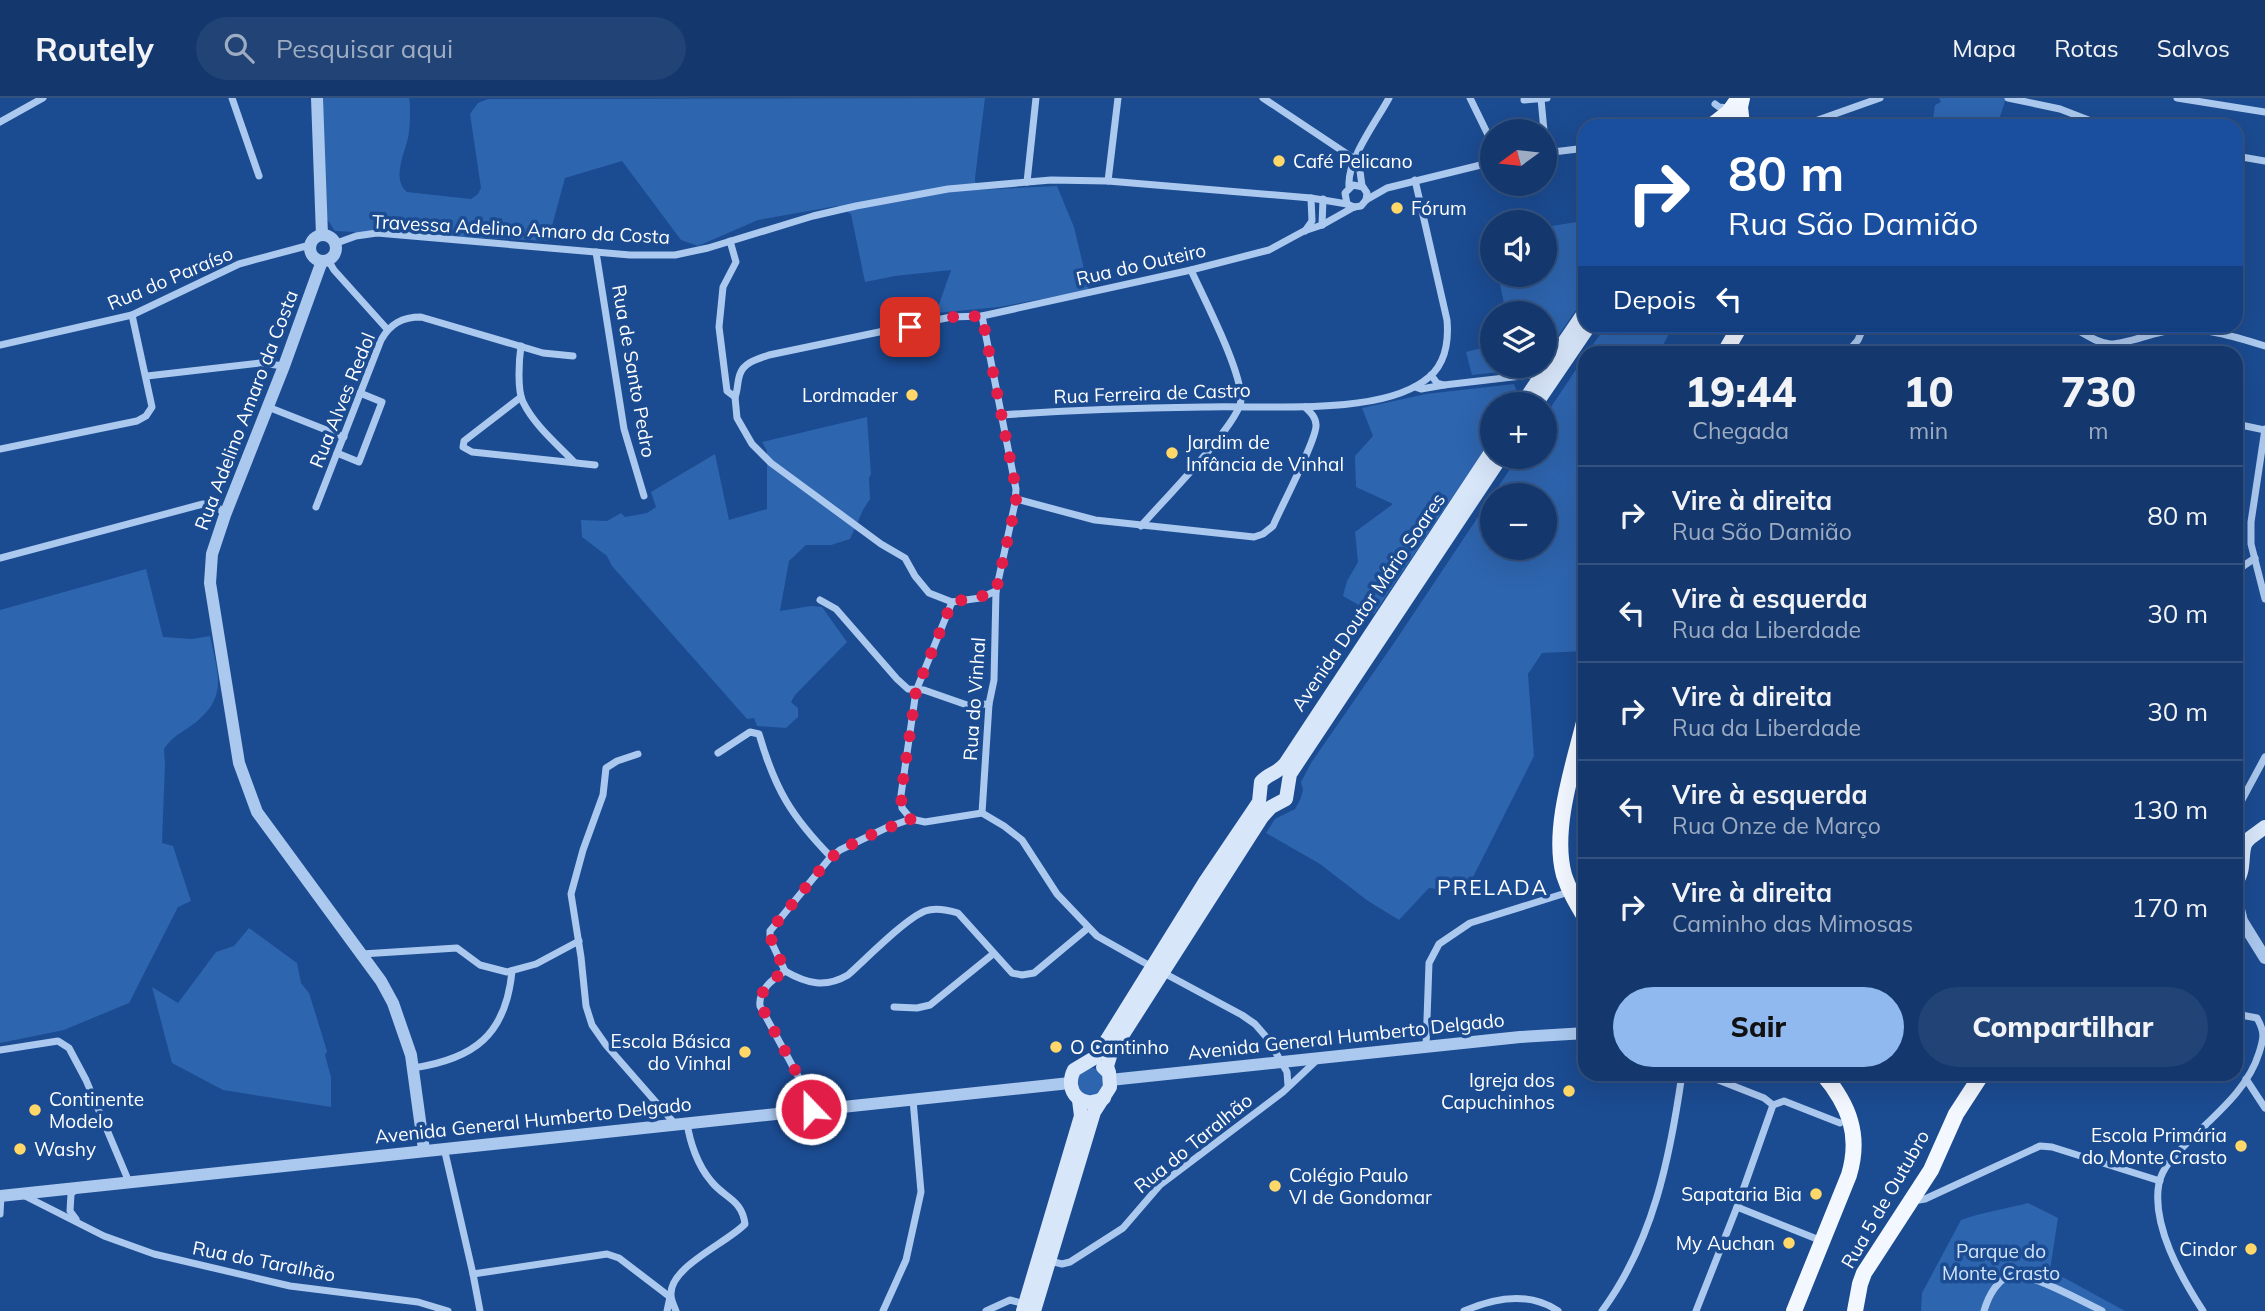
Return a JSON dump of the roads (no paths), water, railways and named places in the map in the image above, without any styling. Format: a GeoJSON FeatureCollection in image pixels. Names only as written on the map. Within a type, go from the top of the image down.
{"type":"FeatureCollection","features":[{"type":"Feature","properties":{"kind":"main road"},"geometry":{"type":"LineString","coordinates":[[1718,113],[1740,99]]}},
{"type":"Feature","properties":{"kind":"main road"},"geometry":{"type":"LineString","coordinates":[[1740,99],[1741,119]]}},
{"type":"Feature","properties":{"kind":"main road"},"geometry":{"type":"LineString","coordinates":[[1718,113],[1735,119]]}},
{"type":"Feature","properties":{"kind":"main road"},"geometry":{"type":"LineString","coordinates":[[1557,352],[1578,322]]}},
{"type":"Feature","properties":{"kind":"main road"},"geometry":{"type":"LineString","coordinates":[[1536,392],[1583,333]]}},
{"type":"Feature","properties":{"kind":"main road","name":"Avenida Doutor Mário Soares"},"geometry":{"type":"LineString","coordinates":[[1110,1077],[1107,1066],[1111,1053],[1157,969],[1259,802],[1261,782],[1284,764],[1480,469]]}},
{"type":"Feature","properties":{"kind":"main road","name":"Avenida Doutor Mário Soares"},"geometry":{"type":"LineString","coordinates":[[1085,1063],[1100,1051],[1262,817],[1271,807],[1286,799],[1290,774],[1493,469]]}},
{"type":"Feature","properties":{"kind":"main road"},"geometry":{"type":"LineString","coordinates":[[1578,748],[1560,835],[1563,872],[1578,906]]}},
{"type":"Feature","properties":{"kind":"main road"},"geometry":{"type":"LineString","coordinates":[[1273,775],[1282,777],[1288,785]]}},
{"type":"Feature","properties":{"kind":"main road"},"geometry":{"type":"LineString","coordinates":[[1259,791],[1268,803],[1278,804]]}},
{"type":"Feature","properties":{"kind":"main road"},"geometry":{"type":"LineString","coordinates":[[2243,845],[2265,827]]}},
{"type":"Feature","properties":{"kind":"main road"},"geometry":{"type":"LineString","coordinates":[[1085,1063],[1100,1064],[1110,1077],[1108,1093],[1094,1111],[1049,1261],[1028,1309],[1082,1110],[1070,1083],[1074,1070],[1085,1063]]}},
{"type":"Feature","properties":{"kind":"main road"},"geometry":{"type":"LineString","coordinates":[[1794,1311],[1849,1175],[1855,1142],[1848,1111],[1829,1081]]}},
{"type":"Feature","properties":{"kind":"main road","name":"Rua 5 de Outubro"},"geometry":{"type":"LineString","coordinates":[[1855,1311],[1864,1273],[1931,1170],[1956,1114],[1977,1081]]}},
{"type":"Feature","properties":{"kind":"main road"},"geometry":{"type":"LineString","coordinates":[[1079,1100],[1092,1103],[1104,1098]]}},
{"type":"Feature","properties":{"kind":"street"},"geometry":{"type":"LineString","coordinates":[[0,122],[43,98]]}},
{"type":"Feature","properties":{"kind":"street"},"geometry":{"type":"LineString","coordinates":[[232,98],[259,176]]}},
{"type":"Feature","properties":{"kind":"street"},"geometry":{"type":"LineString","coordinates":[[317,98],[322,235]]}},
{"type":"Feature","properties":{"kind":"street"},"geometry":{"type":"LineString","coordinates":[[1027,182],[1036,98]]}},
{"type":"Feature","properties":{"kind":"street"},"geometry":{"type":"LineString","coordinates":[[1108,181],[1118,98]]}},
{"type":"Feature","properties":{"kind":"street"},"geometry":{"type":"LineString","coordinates":[[1263,98],[1356,160],[1367,193],[1366,201]]}},
{"type":"Feature","properties":{"kind":"street"},"geometry":{"type":"LineString","coordinates":[[1389,98],[1350,169],[1347,190],[1351,205],[1361,206],[1387,188],[1480,165]]}},
{"type":"Feature","properties":{"kind":"street"},"geometry":{"type":"LineString","coordinates":[[1470,98],[1480,119]]}},
{"type":"Feature","properties":{"kind":"street"},"geometry":{"type":"LineString","coordinates":[[1524,100],[1547,98]]}},
{"type":"Feature","properties":{"kind":"street"},"geometry":{"type":"LineString","coordinates":[[1822,119],[1880,98]]}},
{"type":"Feature","properties":{"kind":"street"},"geometry":{"type":"LineString","coordinates":[[2008,98],[2060,109],[2085,119]]}},
{"type":"Feature","properties":{"kind":"street"},"geometry":{"type":"LineString","coordinates":[[2177,98],[2265,112]]}},
{"type":"Feature","properties":{"kind":"street"},"geometry":{"type":"LineString","coordinates":[[1541,99],[1543,119]]}},
{"type":"Feature","properties":{"kind":"street"},"geometry":{"type":"LineString","coordinates":[[1558,152],[1578,149]]}},
{"type":"Feature","properties":{"kind":"street"},"geometry":{"type":"LineString","coordinates":[[2243,157],[2265,161]]}},
{"type":"Feature","properties":{"kind":"street"},"geometry":{"type":"LineString","coordinates":[[1415,180],[1447,320],[1448,339],[1444,356],[1431,375],[1415,387]]}},
{"type":"Feature","properties":{"kind":"street","name":"Travessa Adelino Amaro da Costa"},"geometry":{"type":"LineString","coordinates":[[334,244],[356,236],[377,233],[630,255],[675,254],[856,206],[948,189],[1027,182],[1108,181],[1311,198],[1351,205]]}},
{"type":"Feature","properties":{"kind":"street","name":"Travessa Adelino Amaro da Costa"},"geometry":{"type":"LineString","coordinates":[[1326,200],[1356,184],[1363,187]]}},
{"type":"Feature","properties":{"kind":"street"},"geometry":{"type":"LineString","coordinates":[[1363,187],[1387,188]]}},
{"type":"Feature","properties":{"kind":"street"},"geometry":{"type":"LineString","coordinates":[[1304,231],[1312,221],[1311,198]]}},
{"type":"Feature","properties":{"kind":"street"},"geometry":{"type":"LineString","coordinates":[[1322,225],[1326,200]]}},
{"type":"Feature","properties":{"kind":"street","name":"Rua do Outeiro"},"geometry":{"type":"LineString","coordinates":[[735,397],[740,373],[751,361],[769,355],[951,317],[982,316],[1269,250],[1304,231],[1322,225],[1351,205]]}},
{"type":"Feature","properties":{"kind":"street"},"geometry":{"type":"LineString","coordinates":[[325,261],[335,251],[328,236],[322,235],[313,239],[310,245],[313,257],[325,261],[387,329]]}},
{"type":"Feature","properties":{"kind":"street"},"geometry":{"type":"LineString","coordinates":[[730,241],[736,262],[723,287],[719,327],[727,391],[735,397],[737,418],[752,444],[771,463],[881,544],[905,558],[929,593],[952,602],[996,591]]}},
{"type":"Feature","properties":{"kind":"street","name":"Rua do Paraíso"},"geometry":{"type":"LineString","coordinates":[[0,345],[132,315],[239,264],[310,245]]}},
{"type":"Feature","properties":{"kind":"street","name":"Rua de Santo Pedro"},"geometry":{"type":"LineString","coordinates":[[596,252],[624,429],[644,496]]}},
{"type":"Feature","properties":{"kind":"street","name":"Rua Adelino Amaro da Costa"},"geometry":{"type":"LineString","coordinates":[[325,261],[225,515],[212,554],[211,583],[230,713],[243,777],[257,812],[362,954],[393,1003],[413,1068],[424,1150]]}},
{"type":"Feature","properties":{"kind":"street"},"geometry":{"type":"LineString","coordinates":[[1141,526],[1226,429],[1240,406],[1236,375],[1191,270]]}},
{"type":"Feature","properties":{"kind":"street"},"geometry":{"type":"LineString","coordinates":[[0,449],[137,421],[146,416],[152,407],[132,315]]}},
{"type":"Feature","properties":{"kind":"street","name":"Rua do Vinhal"},"geometry":{"type":"LineString","coordinates":[[982,316],[1016,489],[996,591],[994,680],[989,704],[982,813]]}},
{"type":"Feature","properties":{"kind":"street","name":"Rua Alves Redol"},"geometry":{"type":"LineString","coordinates":[[316,507],[381,340],[387,329],[396,322],[421,317],[543,353],[573,356]]}},
{"type":"Feature","properties":{"kind":"street"},"geometry":{"type":"LineString","coordinates":[[2082,333],[2111,345],[2155,333]]}},
{"type":"Feature","properties":{"kind":"street"},"geometry":{"type":"LineString","coordinates":[[2214,333],[2265,346]]}},
{"type":"Feature","properties":{"kind":"street"},"geometry":{"type":"LineString","coordinates":[[521,346],[521,397],[531,415],[574,462]]}},
{"type":"Feature","properties":{"kind":"street"},"geometry":{"type":"LineString","coordinates":[[147,376],[260,363],[284,366]]}},
{"type":"Feature","properties":{"kind":"street"},"geometry":{"type":"LineString","coordinates":[[1431,375],[1437,383],[1444,385]]}},
{"type":"Feature","properties":{"kind":"street"},"geometry":{"type":"LineString","coordinates":[[1415,387],[1421,389],[1504,378]]}},
{"type":"Feature","properties":{"kind":"street"},"geometry":{"type":"LineString","coordinates":[[1514,378],[1525,387],[1526,392]]}},
{"type":"Feature","properties":{"kind":"street","name":"Rua Ferreira de Castro"},"geometry":{"type":"LineString","coordinates":[[1002,415],[1077,410],[1342,405],[1386,397],[1415,387]]}},
{"type":"Feature","properties":{"kind":"street"},"geometry":{"type":"LineString","coordinates":[[337,453],[359,462],[382,402],[360,393]]}},
{"type":"Feature","properties":{"kind":"street"},"geometry":{"type":"LineString","coordinates":[[521,397],[472,433],[464,441],[463,447],[472,452],[595,465]]}},
{"type":"Feature","properties":{"kind":"street"},"geometry":{"type":"LineString","coordinates":[[268,407],[344,437]]}},
{"type":"Feature","properties":{"kind":"street"},"geometry":{"type":"LineString","coordinates":[[1016,499],[1095,520],[1254,537],[1264,534],[1273,527],[1311,442],[1316,425],[1312,414],[1304,407]]}},
{"type":"Feature","properties":{"kind":"street"},"geometry":{"type":"LineString","coordinates":[[2243,425],[2265,430],[2251,522],[2251,544],[2265,599]]}},
{"type":"Feature","properties":{"kind":"street"},"geometry":{"type":"LineString","coordinates":[[0,558],[203,504],[217,506],[225,515]]}},
{"type":"Feature","properties":{"kind":"street"},"geometry":{"type":"LineString","coordinates":[[2243,566],[2255,558]]}},
{"type":"Feature","properties":{"kind":"street"},"geometry":{"type":"LineString","coordinates":[[820,600],[836,609],[897,680],[908,689],[924,691],[967,705],[989,704]]}},
{"type":"Feature","properties":{"kind":"street"},"geometry":{"type":"LineString","coordinates":[[911,820],[902,808],[901,795],[916,691],[952,602]]}},
{"type":"Feature","properties":{"kind":"street"},"geometry":{"type":"LineString","coordinates":[[718,753],[750,732],[759,734],[770,771],[787,805],[831,857]]}},
{"type":"Feature","properties":{"kind":"street"},"geometry":{"type":"LineString","coordinates":[[638,754],[606,768],[603,795],[583,850],[571,894],[586,1006],[592,1025],[606,1045],[681,1124],[711,1182],[735,1201],[744,1213],[745,1224],[737,1233],[683,1269],[672,1286],[667,1311]]}},
{"type":"Feature","properties":{"kind":"street"},"geometry":{"type":"LineString","coordinates":[[2243,798],[2265,757]]}},
{"type":"Feature","properties":{"kind":"street"},"geometry":{"type":"LineString","coordinates":[[1088,928],[1034,973],[1022,975],[1012,973],[958,913],[946,909],[927,910],[912,918],[848,975],[839,980],[816,984],[800,980],[785,971],[770,931],[831,857],[840,850],[888,827],[911,820],[925,822],[982,813],[1021,840],[1057,894],[1088,928],[1108,944],[1255,1024],[1282,1062],[1287,1072],[1288,1087]]}},
{"type":"Feature","properties":{"kind":"street"},"geometry":{"type":"LineString","coordinates":[[1426,1047],[1429,963],[1439,944],[1469,923],[1570,892]]}},
{"type":"Feature","properties":{"kind":"street"},"geometry":{"type":"LineString","coordinates":[[2243,922],[2265,958]]}},
{"type":"Feature","properties":{"kind":"street"},"geometry":{"type":"LineString","coordinates":[[362,954],[457,948],[480,965],[507,972],[536,964],[579,941]]}},
{"type":"Feature","properties":{"kind":"street"},"geometry":{"type":"LineString","coordinates":[[894,1007],[917,1008],[930,1005],[993,954]]}},
{"type":"Feature","properties":{"kind":"street"},"geometry":{"type":"LineString","coordinates":[[413,1068],[453,1060],[475,1049],[500,1017],[510,991],[512,971]]}},
{"type":"Feature","properties":{"kind":"street"},"geometry":{"type":"LineString","coordinates":[[785,971],[775,978],[759,999],[811,1100],[811,1109]]}},
{"type":"Feature","properties":{"kind":"street"},"geometry":{"type":"LineString","coordinates":[[2203,1311],[2186,1287],[2160,1220],[2160,1181],[2172,1158],[2231,1100],[2257,1060],[2264,1039],[2264,1027],[2257,1018],[2243,1015]]}},
{"type":"Feature","properties":{"kind":"street","name":"Avenida General Humberto Delgado"},"geometry":{"type":"LineString","coordinates":[[1110,1077],[1578,1033]]}},
{"type":"Feature","properties":{"kind":"street"},"geometry":{"type":"LineString","coordinates":[[0,1050],[58,1041],[69,1048],[86,1080],[129,1182]]}},
{"type":"Feature","properties":{"kind":"street","name":"Rua do Taralhão"},"geometry":{"type":"LineString","coordinates":[[1049,1261],[1062,1264],[1070,1262],[1123,1228],[1160,1185],[1288,1087],[1317,1059]]}},
{"type":"Feature","properties":{"kind":"street"},"geometry":{"type":"LineString","coordinates":[[2246,1079],[2265,1108]]}},
{"type":"Feature","properties":{"kind":"street"},"geometry":{"type":"LineString","coordinates":[[1602,1311],[1636,1257],[1649,1221],[1664,1177],[1681,1081]]}},
{"type":"Feature","properties":{"kind":"street"},"geometry":{"type":"LineString","coordinates":[[1721,1081],[1764,1098],[1773,1105]]}},
{"type":"Feature","properties":{"kind":"street","name":"Avenida General Humberto Delgado"},"geometry":{"type":"LineString","coordinates":[[0,1196],[1070,1083]]}},
{"type":"Feature","properties":{"kind":"street"},"geometry":{"type":"LineString","coordinates":[[883,1311],[906,1260],[921,1192],[913,1100]]}},
{"type":"Feature","properties":{"kind":"street"},"geometry":{"type":"LineString","coordinates":[[1773,1105],[1784,1101],[1840,1123]]}},
{"type":"Feature","properties":{"kind":"street"},"geometry":{"type":"LineString","coordinates":[[1696,1311],[1773,1105]]}},
{"type":"Feature","properties":{"kind":"street"},"geometry":{"type":"LineString","coordinates":[[1912,1201],[1926,1199],[2040,1146],[2052,1147],[2160,1181]]}},
{"type":"Feature","properties":{"kind":"street"},"geometry":{"type":"LineString","coordinates":[[444,1148],[480,1311]]}},
{"type":"Feature","properties":{"kind":"street"},"geometry":{"type":"LineString","coordinates":[[78,1188],[71,1194],[69,1210],[79,1222]]}},
{"type":"Feature","properties":{"kind":"street","name":"Rua do Taralhão"},"geometry":{"type":"LineString","coordinates":[[21,1194],[104,1236],[162,1256],[290,1286],[418,1303],[448,1311]]}},
{"type":"Feature","properties":{"kind":"street"},"geometry":{"type":"LineString","coordinates":[[0,1196],[0,1214]]}},
{"type":"Feature","properties":{"kind":"street"},"geometry":{"type":"LineString","coordinates":[[1737,1207],[1822,1241]]}},
{"type":"Feature","properties":{"kind":"street"},"geometry":{"type":"LineString","coordinates":[[473,1274],[607,1254],[619,1258],[670,1297],[676,1311]]}},
{"type":"Feature","properties":{"kind":"street"},"geometry":{"type":"LineString","coordinates":[[1984,1311],[1998,1284],[2017,1274],[2065,1292],[2102,1311]]}},
{"type":"Feature","properties":{"kind":"street"},"geometry":{"type":"LineString","coordinates":[[1464,1311],[1516,1297],[1539,1301],[1558,1311]]}},
{"type":"Feature","properties":{"kind":"street"},"geometry":{"type":"LineString","coordinates":[[986,1311],[1010,1300],[1028,1309]]}},
{"type":"Feature","properties":{"kind":"place","name":"Café Pelicano"},"geometry":{"type":"Point","coordinates":[1279,161]}},
{"type":"Feature","properties":{"kind":"place","name":"Fórum"},"geometry":{"type":"Point","coordinates":[1397,208]}},
{"type":"Feature","properties":{"kind":"place","name":"Lordmader"},"geometry":{"type":"Point","coordinates":[912,395]}},
{"type":"Feature","properties":{"kind":"place","name":"Jardim de Infância de Vinhal"},"geometry":{"type":"Point","coordinates":[1172,453]}},
{"type":"Feature","properties":{"kind":"place","name":"O Cantinho"},"geometry":{"type":"Point","coordinates":[1056,1047]}},
{"type":"Feature","properties":{"kind":"place","name":"Escola Básica do Vinhal"},"geometry":{"type":"Point","coordinates":[745,1052]}},
{"type":"Feature","properties":{"kind":"place","name":"Igreja dos Capuchinhos"},"geometry":{"type":"Point","coordinates":[1569,1091]}},
{"type":"Feature","properties":{"kind":"place","name":"Continente Modelo"},"geometry":{"type":"Point","coordinates":[35,1110]}},
{"type":"Feature","properties":{"kind":"place","name":"Escola Primária do Monte Crasto"},"geometry":{"type":"Point","coordinates":[2241,1146]}},
{"type":"Feature","properties":{"kind":"place","name":"Washy"},"geometry":{"type":"Point","coordinates":[20,1149]}},
{"type":"Feature","properties":{"kind":"place","name":"Colégio Paulo VI de Gondomar"},"geometry":{"type":"Point","coordinates":[1275,1186]}},
{"type":"Feature","properties":{"kind":"place","name":"Sapataria Bia"},"geometry":{"type":"Point","coordinates":[1816,1194]}},
{"type":"Feature","properties":{"kind":"place","name":"My Auchan"},"geometry":{"type":"Point","coordinates":[1789,1243]}},
{"type":"Feature","properties":{"kind":"place","name":"Cindor"},"geometry":{"type":"Point","coordinates":[2251,1249]}},
{"type":"Feature","properties":{"kind":"district","name":"PRELADA"},"geometry":{"type":"Point","coordinates":[1493,887]}},
{"type":"Feature","properties":{"kind":"park label","name":"Parque do Monte Crasto"},"geometry":{"type":"Point","coordinates":[2001,1262]}}]}
